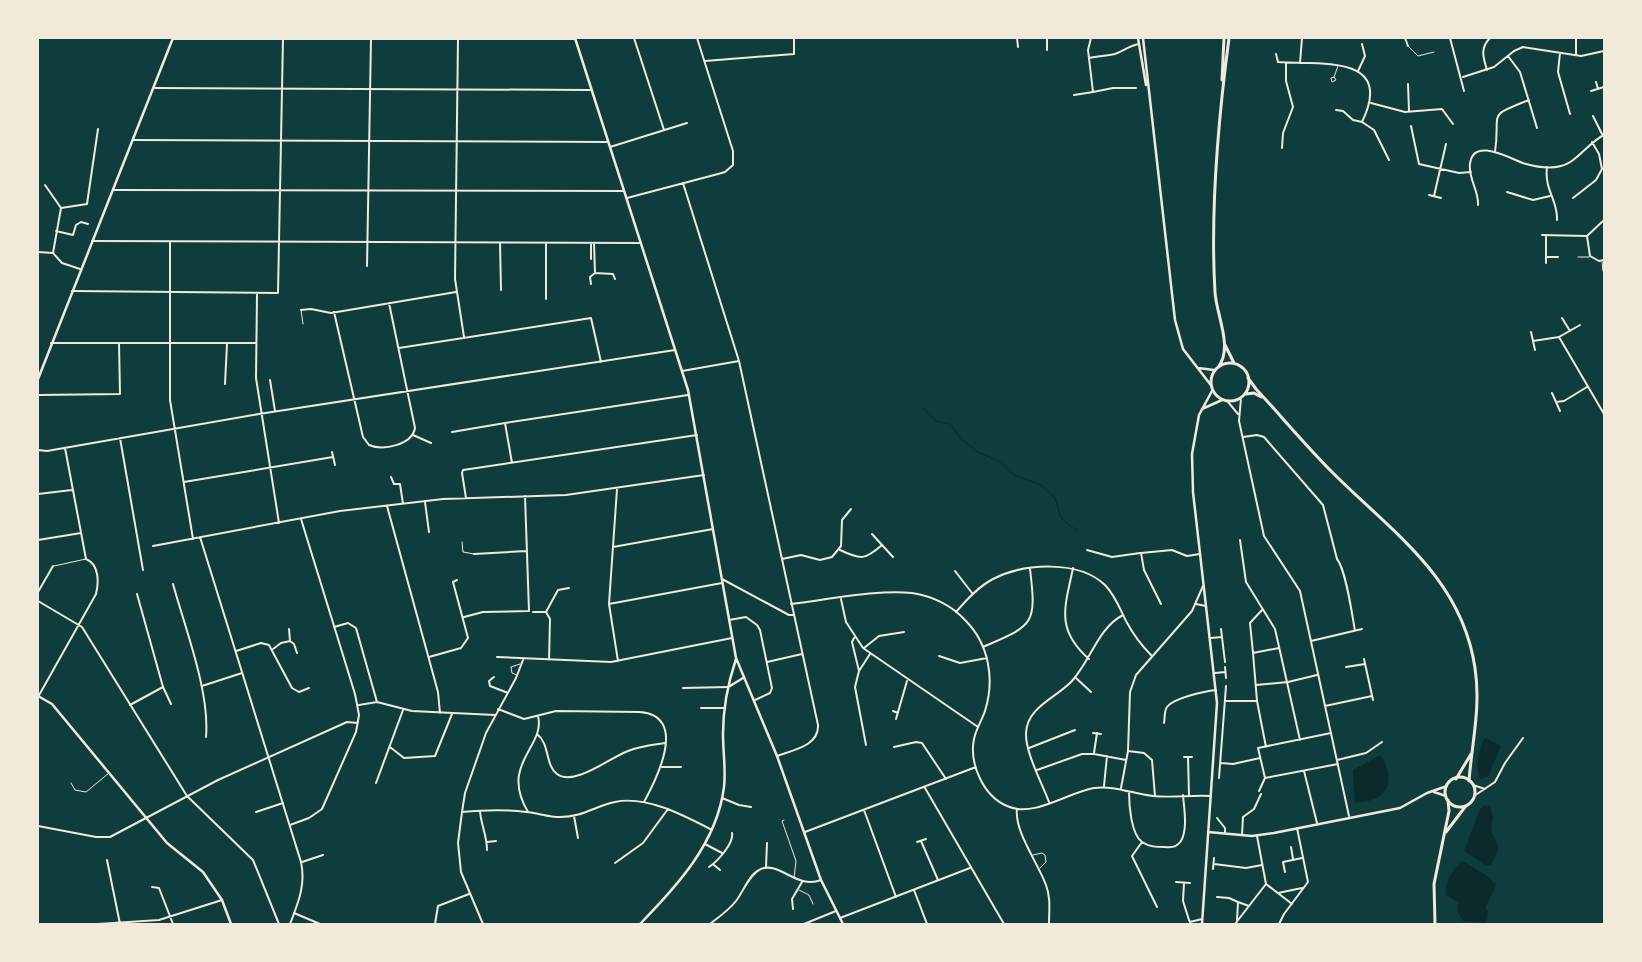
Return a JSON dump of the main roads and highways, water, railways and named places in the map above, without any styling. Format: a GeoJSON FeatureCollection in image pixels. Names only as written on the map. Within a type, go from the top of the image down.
{"type":"FeatureCollection","features":[{"type":"Feature","properties":{"kind":"main road"},"geometry":{"type":"LineString","coordinates":[[1224,38],[1216,184],[1214,273],[1218,317],[1224,342],[1234,364]]}},
{"type":"Feature","properties":{"kind":"main road"},"geometry":{"type":"LineString","coordinates":[[1222,90],[1229,38]]}},
{"type":"Feature","properties":{"kind":"main road"},"geometry":{"type":"LineString","coordinates":[[1224,342],[1223,359],[1214,370],[1210,384],[1212,391],[1222,400],[1228,402],[1254,393],[1266,400]]}},
{"type":"Feature","properties":{"kind":"main road"},"geometry":{"type":"LineString","coordinates":[[1219,366],[1234,364],[1242,368],[1266,400],[1327,467],[1400,534],[1420,555],[1447,594],[1463,626],[1475,666],[1478,708],[1469,781]]}},
{"type":"Feature","properties":{"kind":"main road"},"geometry":{"type":"LineString","coordinates":[[1243,396],[1248,388],[1248,378]]}},
{"type":"Feature","properties":{"kind":"main road"},"geometry":{"type":"LineString","coordinates":[[1435,924],[1434,884],[1438,856],[1446,832],[1449,811],[1447,786],[1456,779],[1473,749]]}},
{"type":"Feature","properties":{"kind":"main road"},"geometry":{"type":"LineString","coordinates":[[1446,832],[1460,811],[1474,796],[1473,785],[1469,781],[1456,779]]}},
{"type":"Feature","properties":{"kind":"main road"},"geometry":{"type":"LineString","coordinates":[[1447,798],[1458,807],[1467,805]]}},
{"type":"Feature","properties":{"kind":"water"},"geometry":{"type":"Polygon","coordinates":[[[1486,738],[1501,746],[1488,777],[1480,779],[1478,775],[1478,757],[1483,741],[1486,738]]]}},
{"type":"Feature","properties":{"kind":"water"},"geometry":{"type":"Polygon","coordinates":[[[1380,755],[1386,763],[1388,785],[1377,798],[1357,803],[1354,800],[1353,770],[1380,755]]]}},
{"type":"Feature","properties":{"kind":"water"},"geometry":{"type":"Polygon","coordinates":[[[1489,805],[1493,816],[1491,830],[1499,848],[1492,864],[1486,866],[1464,851],[1479,811],[1483,806],[1489,805]]]}},
{"type":"Feature","properties":{"kind":"water"},"geometry":{"type":"Polygon","coordinates":[[[1463,861],[1489,877],[1496,885],[1485,909],[1488,911],[1487,923],[1463,921],[1457,906],[1459,903],[1446,895],[1450,876],[1463,861]]]}},
{"type":"Feature","properties":{"kind":"waterway"},"geometry":{"type":"LineString","coordinates":[[923,408],[936,421],[950,424],[961,439],[978,452],[1000,462],[1014,475],[1041,485],[1055,498],[1061,518],[1077,531]]}}]}
